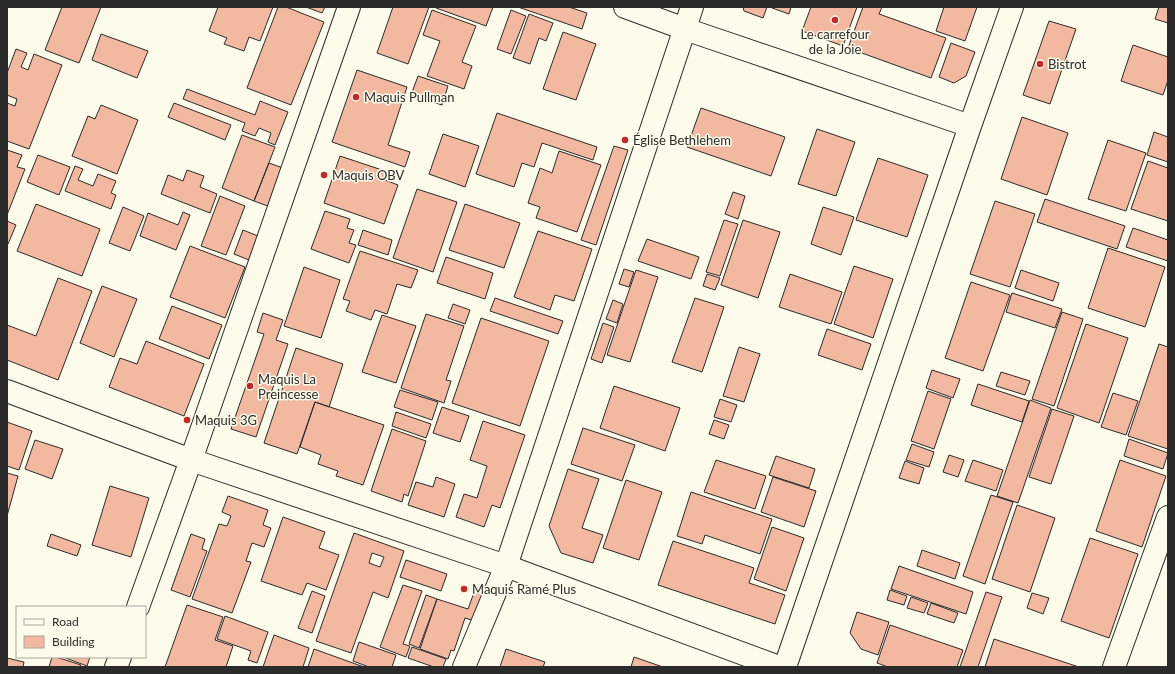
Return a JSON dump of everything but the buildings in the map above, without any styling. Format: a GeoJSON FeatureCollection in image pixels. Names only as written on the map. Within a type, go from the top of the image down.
{"type":"FeatureCollection","features":[{"type":"Feature","properties":{"kind":"street"},"geometry":{"type":"LineString","coordinates":[[138,606],[191,460],[349,7]]}},
{"type":"Feature","properties":{"kind":"street"},"geometry":{"type":"LineString","coordinates":[[626,7],[685,29],[970,126]]}},
{"type":"Feature","properties":{"kind":"street"},"geometry":{"type":"LineString","coordinates":[[464,667],[506,566],[692,7]]}},
{"type":"Feature","properties":{"kind":"street"},"geometry":{"type":"LineString","coordinates":[[785,667],[1012,7]]}},
{"type":"Feature","properties":{"kind":"street"},"geometry":{"type":"LineString","coordinates":[[7,391],[191,460],[506,566],[779,667]]}},
{"type":"Feature","properties":{"kind":"street"},"geometry":{"type":"LineString","coordinates":[[1114,667],[1168,517]]}},
{"type":"Feature","properties":{"kind":"place","name":"Le carrefour de la Joie"},"geometry":{"type":"Point","coordinates":[835,20]}},
{"type":"Feature","properties":{"kind":"place","name":"Bistrot"},"geometry":{"type":"Point","coordinates":[1040,64]}},
{"type":"Feature","properties":{"kind":"place","name":"Maquis Pullman"},"geometry":{"type":"Point","coordinates":[356,97]}},
{"type":"Feature","properties":{"kind":"place","name":"Église Bethlehem"},"geometry":{"type":"Point","coordinates":[625,140]}},
{"type":"Feature","properties":{"kind":"place","name":"Maquis OBV"},"geometry":{"type":"Point","coordinates":[324,175]}},
{"type":"Feature","properties":{"kind":"place","name":"Maquis La Preincesse"},"geometry":{"type":"Point","coordinates":[250,386]}},
{"type":"Feature","properties":{"kind":"place","name":"Maquis 3G"},"geometry":{"type":"Point","coordinates":[187,420]}},
{"type":"Feature","properties":{"kind":"place","name":"Maquis Ramé Plus"},"geometry":{"type":"Point","coordinates":[464,589]}}]}
